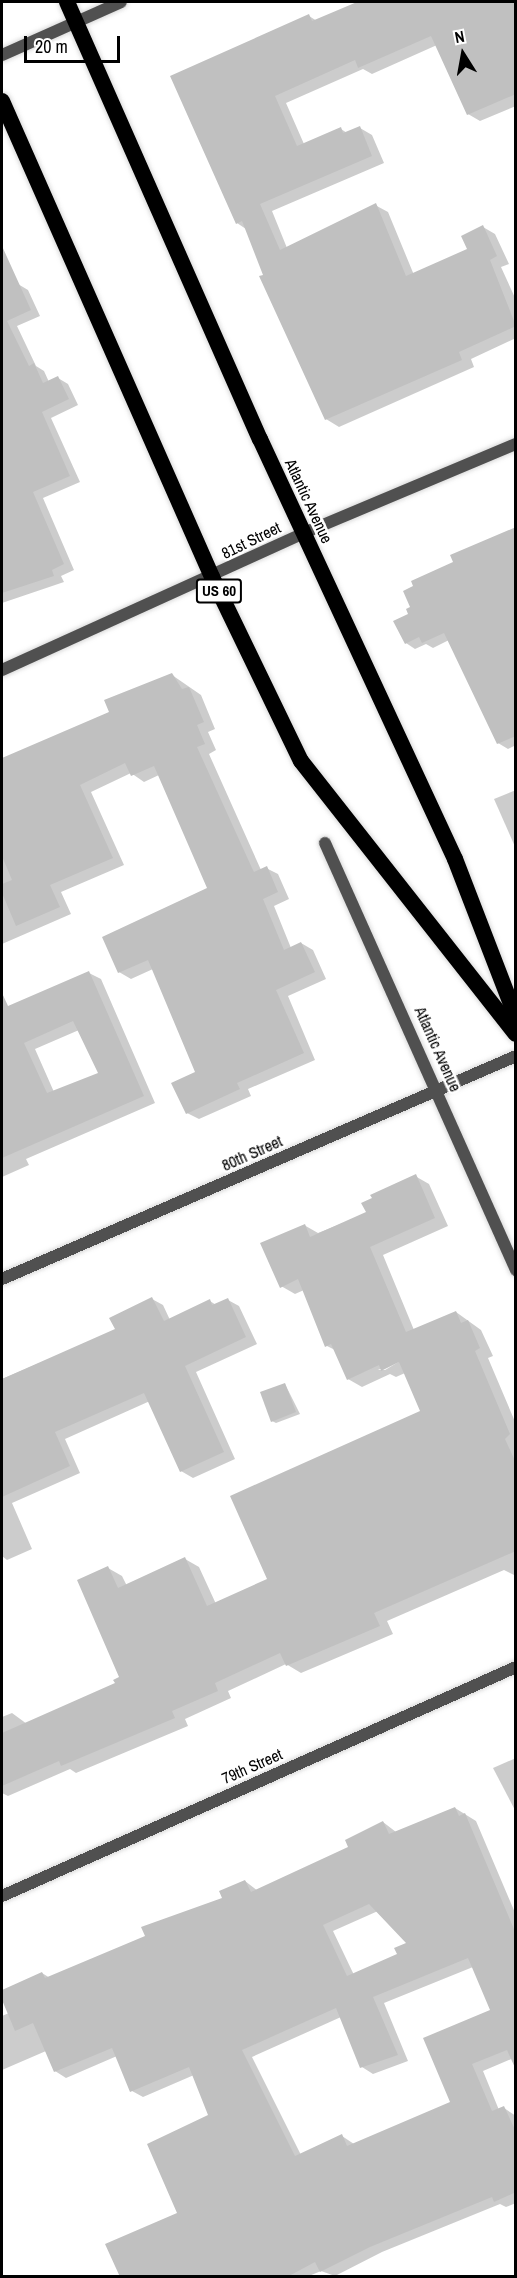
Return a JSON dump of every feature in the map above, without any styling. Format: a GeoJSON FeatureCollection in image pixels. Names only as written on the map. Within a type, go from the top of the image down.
{"type":"FeatureCollection","features":[{"type":"Feature","properties":{"kind":"highway","name":"Atlantic Avenue"},"geometry":{"type":"LineString","coordinates":[[67,2],[304,533],[455,859],[516,1017]]}},
{"type":"Feature","properties":{"kind":"highway","name":"US 60"},"geometry":{"type":"LineString","coordinates":[[2,101],[213,577],[301,761],[516,1034]]}},
{"type":"Feature","properties":{"kind":"street"},"geometry":{"type":"LineString","coordinates":[[2,55],[121,2]]}},
{"type":"Feature","properties":{"kind":"street","name":"81st Street"},"geometry":{"type":"LineString","coordinates":[[2,670],[213,577],[304,533],[516,444]]}},
{"type":"Feature","properties":{"kind":"street","name":"Atlantic Avenue"},"geometry":{"type":"LineString","coordinates":[[325,843],[516,1270]]}},
{"type":"Feature","properties":{"kind":"street","name":"80th Street"},"geometry":{"type":"LineString","coordinates":[[2,1279],[516,1056]]}},
{"type":"Feature","properties":{"kind":"street","name":"79th Street"},"geometry":{"type":"LineString","coordinates":[[2,1896],[516,1667]]}},
{"type":"Feature","properties":{"kind":"building"},"geometry":{"type":"Polygon","coordinates":[[[357,2],[516,2],[516,94],[467,115],[431,36],[358,68],[355,60],[275,96],[297,146],[341,127],[343,133],[360,126],[372,156],[260,204],[280,250],[376,203],[406,276],[467,249],[461,236],[483,225],[497,256],[490,260],[516,326],[459,352],[462,360],[325,420],[259,276],[263,275],[242,221],[236,224],[170,76],[309,14],[312,21],[357,2]]]}},
{"type":"Feature","properties":{"kind":"building"},"geometry":{"type":"Polygon","coordinates":[[[2,246],[31,310],[7,321],[29,366],[34,363],[43,383],[58,376],[69,399],[42,412],[70,476],[33,492],[64,564],[52,570],[54,576],[2,593],[2,246]]]}},
{"type":"Feature","properties":{"kind":"building"},"geometry":{"type":"Polygon","coordinates":[[[516,527],[516,736],[497,744],[444,633],[422,643],[419,637],[405,644],[393,621],[408,614],[406,609],[410,607],[403,591],[413,586],[411,581],[453,562],[450,555],[516,527]]]}},
{"type":"Feature","properties":{"kind":"building"},"geometry":{"type":"Polygon","coordinates":[[[172,673],[182,689],[189,687],[204,722],[197,725],[205,744],[197,747],[252,868],[254,872],[267,866],[278,892],[263,899],[284,950],[301,942],[315,972],[276,990],[304,1053],[237,1083],[240,1089],[186,1114],[171,1083],[195,1072],[148,960],[118,973],[102,937],[207,888],[154,766],[131,776],[125,763],[80,785],[113,858],[50,885],[60,907],[16,926],[2,893],[2,884],[12,880],[2,856],[2,758],[109,712],[104,700],[172,673]]]}},
{"type":"Feature","properties":{"kind":"building"},"geometry":{"type":"Polygon","coordinates":[[[89,971],[144,1096],[2,1158],[2,993],[8,1006],[89,971]],[[73,1021],[24,1043],[47,1093],[98,1073],[73,1021]]]}},
{"type":"Feature","properties":{"kind":"building"},"geometry":{"type":"Polygon","coordinates":[[[416,1174],[435,1218],[370,1247],[406,1332],[456,1311],[461,1323],[468,1320],[480,1348],[475,1351],[510,1434],[505,1439],[516,1463],[516,1551],[374,1613],[380,1626],[286,1666],[280,1653],[215,1683],[218,1691],[172,1711],[175,1718],[61,1766],[59,1761],[2,1786],[2,1733],[115,1683],[113,1680],[119,1677],[77,1580],[108,1566],[118,1588],[185,1557],[207,1606],[267,1579],[230,1496],[420,1411],[399,1362],[381,1371],[379,1365],[347,1380],[331,1344],[325,1347],[298,1279],[280,1288],[260,1243],[305,1224],[310,1237],[366,1212],[361,1203],[372,1198],[370,1195],[416,1174]]]}},
{"type":"Feature","properties":{"kind":"building"},"geometry":{"type":"Polygon","coordinates":[[[152,1297],[164,1321],[210,1299],[212,1305],[228,1298],[246,1337],[185,1366],[224,1452],[180,1472],[144,1393],[55,1432],[70,1466],[2,1497],[2,1379],[115,1329],[109,1318],[152,1297]]]}},
{"type":"Feature","properties":{"kind":"building"},"geometry":{"type":"Polygon","coordinates":[[[285,1383],[296,1412],[271,1422],[260,1392],[285,1383]]]}},
{"type":"Feature","properties":{"kind":"building"},"geometry":{"type":"Polygon","coordinates":[[[455,1807],[459,1816],[465,1813],[516,1934],[516,2070],[507,2050],[472,2064],[492,2111],[504,2106],[516,2132],[516,2192],[494,2202],[492,2197],[370,2247],[320,2272],[315,2262],[287,2277],[120,2277],[105,2244],[177,2213],[147,2144],[208,2115],[189,2067],[130,2092],[112,2048],[54,2072],[33,2023],[15,2031],[2,2000],[2,1990],[42,1972],[45,1978],[145,1936],[141,1927],[222,1898],[219,1891],[245,1880],[251,1892],[348,1847],[345,1840],[383,1821],[389,1834],[455,1807]],[[369,1904],[323,1925],[347,1976],[397,1954],[394,1948],[406,1943],[369,1904]],[[468,1958],[373,1997],[398,2055],[360,2068],[336,2008],[242,2050],[295,2156],[342,2134],[347,2146],[450,2102],[423,2038],[490,2010],[468,1958]]]}}]}
